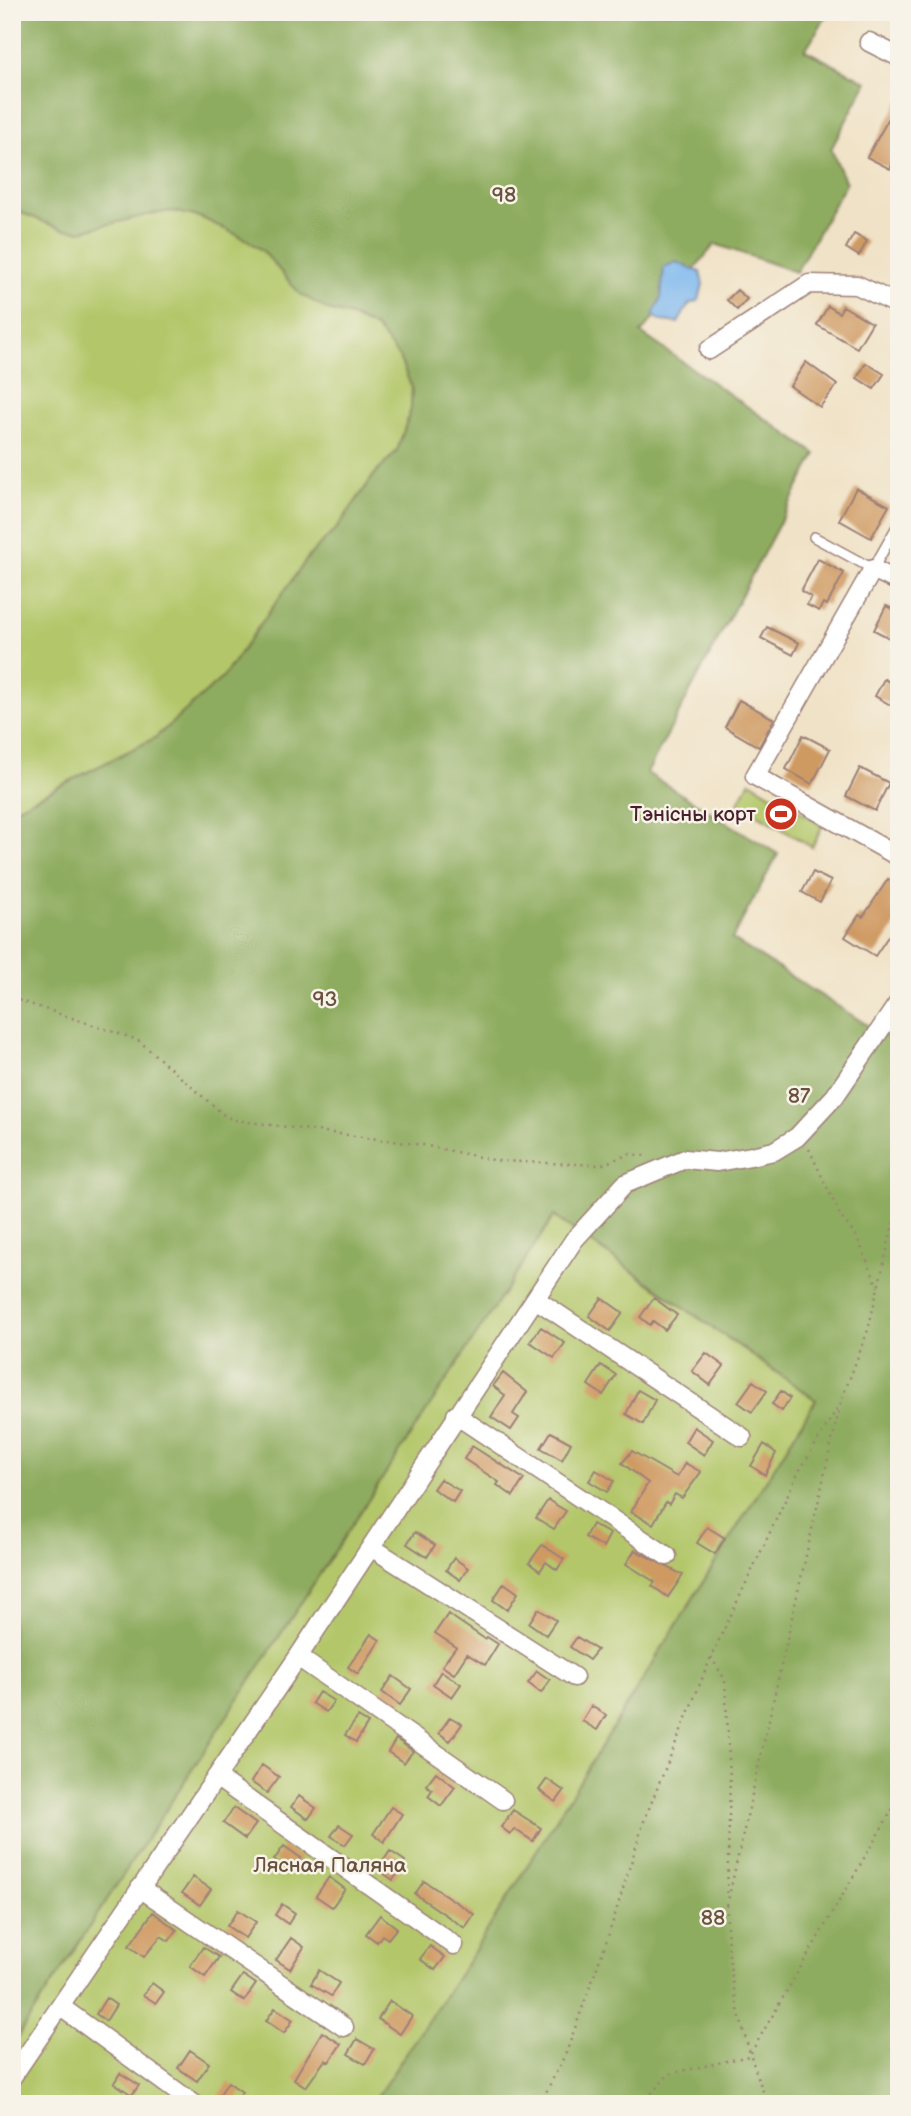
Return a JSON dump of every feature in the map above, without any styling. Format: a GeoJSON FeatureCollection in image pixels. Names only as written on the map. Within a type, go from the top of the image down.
{"type":"FeatureCollection","features":[{"type":"Feature","properties":{"kind":"street"},"geometry":{"type":"LineString","coordinates":[[869,42],[899,57]]}},
{"type":"Feature","properties":{"kind":"street"},"geometry":{"type":"LineString","coordinates":[[709,350],[809,284],[857,285],[899,305]]}},
{"type":"Feature","properties":{"kind":"street"},"geometry":{"type":"LineString","coordinates":[[899,582],[873,569],[755,776],[899,857]]}},
{"type":"Feature","properties":{"kind":"street"},"geometry":{"type":"LineString","coordinates":[[12,2077],[298,1657],[456,1415],[537,1300],[574,1240],[625,1184],[685,1160],[717,1162],[774,1151],[797,1137],[835,1096],[899,1002]]}},
{"type":"Feature","properties":{"kind":"street"},"geometry":{"type":"LineString","coordinates":[[537,1300],[742,1437]]}},
{"type":"Feature","properties":{"kind":"street"},"geometry":{"type":"LineString","coordinates":[[456,1415],[667,1556]]}},
{"type":"Feature","properties":{"kind":"street"},"geometry":{"type":"LineString","coordinates":[[371,1547],[574,1677]]}},
{"type":"Feature","properties":{"kind":"street"},"geometry":{"type":"LineString","coordinates":[[298,1657],[503,1800]]}},
{"type":"Feature","properties":{"kind":"street"},"geometry":{"type":"LineString","coordinates":[[216,1777],[454,1945]]}},
{"type":"Feature","properties":{"kind":"street"},"geometry":{"type":"LineString","coordinates":[[140,1888],[344,2027]]}},
{"type":"Feature","properties":{"kind":"street"},"geometry":{"type":"LineString","coordinates":[[61,2007],[194,2104]]}},
{"type":"Feature","properties":{"kind":"lane"},"geometry":{"type":"LineString","coordinates":[[814,537],[873,569],[899,523]]}},
{"type":"Feature","properties":{"kind":"path"},"geometry":{"type":"LineString","coordinates":[[12,998],[138,1040],[225,1116],[234,1120],[423,1145],[498,1161],[600,1165],[630,1154],[648,1156]]}},
{"type":"Feature","properties":{"kind":"path"},"geometry":{"type":"LineString","coordinates":[[797,1137],[813,1153],[827,1191],[841,1217],[857,1237],[878,1287]]}},
{"type":"Feature","properties":{"kind":"path"},"geometry":{"type":"LineString","coordinates":[[727,1905],[840,1405],[868,1330],[899,1199]]}},
{"type":"Feature","properties":{"kind":"path"},"geometry":{"type":"LineString","coordinates":[[540,2104],[566,2053],[608,1937],[645,1818],[711,1657],[798,1473],[840,1405]]}},
{"type":"Feature","properties":{"kind":"path"},"geometry":{"type":"LineString","coordinates":[[711,1657],[725,1680],[730,1778],[726,1944],[749,2056],[768,2104]]}},
{"type":"Feature","properties":{"kind":"path"},"geometry":{"type":"LineString","coordinates":[[642,2104],[669,2074],[749,2056],[899,1798]]}},
{"type":"Feature","properties":{"kind":"green space"},"geometry":{"type":"Polygon","coordinates":[[[12,12],[829,12],[805,50],[867,82],[831,149],[846,183],[796,272],[715,244],[641,333],[816,454],[647,773],[778,854],[732,939],[880,1033],[899,1042],[899,2104],[372,2104],[472,1955],[816,1400],[554,1216],[12,2045],[12,810],[155,738],[223,677],[310,555],[337,528],[375,474],[397,451],[411,409],[412,388],[399,357],[376,328],[351,316],[328,310],[299,293],[263,251],[246,239],[200,217],[172,211],[80,231],[62,229],[12,209],[12,12]]]}},
{"type":"Feature","properties":{"kind":"green space"},"geometry":{"type":"Polygon","coordinates":[[[12,209],[80,231],[172,211],[200,217],[246,239],[263,251],[328,310],[351,316],[376,328],[399,357],[412,387],[411,409],[397,451],[375,474],[337,528],[310,555],[223,677],[155,738],[12,810],[12,209]]]}},
{"type":"Feature","properties":{"kind":"green space","name":"Тэнісны корт"},"geometry":{"type":"Polygon","coordinates":[[[750,781],[823,825],[812,847],[738,803],[750,781]]]}},
{"type":"Feature","properties":{"kind":"green space","name":"Лясная Паляна"},"geometry":{"type":"Polygon","coordinates":[[[553,1216],[816,1400],[472,1955],[372,2104],[12,2104],[12,2045],[553,1216]]]}},
{"type":"Feature","properties":{"kind":"water"},"geometry":{"type":"Polygon","coordinates":[[[676,262],[700,272],[703,284],[699,300],[689,304],[678,323],[661,321],[653,315],[661,298],[664,267],[676,262]]]}},
{"type":"Feature","properties":{"kind":"building"},"geometry":{"type":"Polygon","coordinates":[[[899,100],[899,152],[890,169],[867,157],[899,100]]]}},
{"type":"Feature","properties":{"kind":"building"},"geometry":{"type":"Polygon","coordinates":[[[854,234],[867,241],[859,256],[846,248],[854,234]]]}},
{"type":"Feature","properties":{"kind":"building"},"geometry":{"type":"Polygon","coordinates":[[[737,290],[747,299],[737,310],[727,300],[737,290]]]}},
{"type":"Feature","properties":{"kind":"building"},"geometry":{"type":"Polygon","coordinates":[[[828,306],[839,313],[843,306],[872,323],[857,348],[817,325],[828,306]]]}},
{"type":"Feature","properties":{"kind":"building"},"geometry":{"type":"Polygon","coordinates":[[[806,362],[837,385],[820,407],[790,386],[806,362]]]}},
{"type":"Feature","properties":{"kind":"building"},"geometry":{"type":"Polygon","coordinates":[[[866,363],[884,374],[874,389],[857,378],[866,363]]]}},
{"type":"Feature","properties":{"kind":"building"},"geometry":{"type":"Polygon","coordinates":[[[856,488],[889,506],[871,538],[839,520],[856,488]]]}},
{"type":"Feature","properties":{"kind":"building"},"geometry":{"type":"Polygon","coordinates":[[[818,559],[844,573],[827,605],[823,603],[819,611],[807,605],[811,597],[801,591],[818,559]]]}},
{"type":"Feature","properties":{"kind":"building"},"geometry":{"type":"Polygon","coordinates":[[[886,606],[899,612],[899,643],[874,630],[886,606]]]}},
{"type":"Feature","properties":{"kind":"building"},"geometry":{"type":"Polygon","coordinates":[[[767,627],[799,643],[793,655],[761,638],[767,627]]]}},
{"type":"Feature","properties":{"kind":"building"},"geometry":{"type":"Polygon","coordinates":[[[884,679],[899,687],[899,700],[894,707],[875,696],[884,679]]]}},
{"type":"Feature","properties":{"kind":"building"},"geometry":{"type":"Polygon","coordinates":[[[739,700],[774,719],[759,747],[725,727],[739,700]]]}},
{"type":"Feature","properties":{"kind":"building"},"geometry":{"type":"Polygon","coordinates":[[[803,735],[830,749],[812,784],[786,769],[803,735]]]}},
{"type":"Feature","properties":{"kind":"building"},"geometry":{"type":"Polygon","coordinates":[[[860,768],[889,783],[875,811],[846,796],[860,768]]]}},
{"type":"Feature","properties":{"kind":"building"},"geometry":{"type":"Polygon","coordinates":[[[813,872],[831,881],[820,902],[802,892],[813,872]]]}},
{"type":"Feature","properties":{"kind":"building"},"geometry":{"type":"Polygon","coordinates":[[[888,879],[899,886],[899,920],[875,956],[845,937],[859,915],[863,917],[888,879]]]}},
{"type":"Feature","properties":{"kind":"building"},"geometry":{"type":"Polygon","coordinates":[[[602,1298],[623,1313],[610,1331],[589,1316],[602,1298]]]}},
{"type":"Feature","properties":{"kind":"building"},"geometry":{"type":"Polygon","coordinates":[[[654,1298],[677,1315],[665,1330],[653,1321],[650,1325],[640,1317],[654,1298]]]}},
{"type":"Feature","properties":{"kind":"building"},"geometry":{"type":"Polygon","coordinates":[[[541,1327],[565,1343],[554,1358],[530,1342],[541,1327]]]}},
{"type":"Feature","properties":{"kind":"building"},"geometry":{"type":"Polygon","coordinates":[[[706,1353],[724,1366],[710,1385],[692,1371],[706,1353]]]}},
{"type":"Feature","properties":{"kind":"building"},"geometry":{"type":"Polygon","coordinates":[[[601,1365],[616,1375],[603,1395],[588,1385],[601,1365]]]}},
{"type":"Feature","properties":{"kind":"building"},"geometry":{"type":"Polygon","coordinates":[[[503,1373],[527,1392],[513,1414],[519,1418],[511,1430],[491,1417],[505,1395],[493,1386],[503,1373]]]}},
{"type":"Feature","properties":{"kind":"building"},"geometry":{"type":"Polygon","coordinates":[[[753,1381],[767,1391],[752,1412],[738,1402],[753,1381]]]}},
{"type":"Feature","properties":{"kind":"building"},"geometry":{"type":"Polygon","coordinates":[[[638,1390],[655,1400],[643,1424],[626,1414],[638,1390]]]}},
{"type":"Feature","properties":{"kind":"building"},"geometry":{"type":"Polygon","coordinates":[[[781,1391],[790,1398],[782,1411],[772,1404],[781,1391]]]}},
{"type":"Feature","properties":{"kind":"building"},"geometry":{"type":"Polygon","coordinates":[[[694,1427],[713,1440],[704,1455],[685,1442],[694,1427]]]}},
{"type":"Feature","properties":{"kind":"building"},"geometry":{"type":"Polygon","coordinates":[[[551,1432],[571,1443],[562,1460],[541,1448],[551,1432]]]}},
{"type":"Feature","properties":{"kind":"building"},"geometry":{"type":"Polygon","coordinates":[[[764,1444],[776,1453],[765,1475],[751,1466],[764,1444]]]}},
{"type":"Feature","properties":{"kind":"building"},"geometry":{"type":"Polygon","coordinates":[[[472,1446],[524,1479],[513,1496],[497,1485],[499,1482],[464,1459],[472,1446]]]}},
{"type":"Feature","properties":{"kind":"building"},"geometry":{"type":"Polygon","coordinates":[[[632,1451],[677,1477],[685,1463],[701,1472],[682,1498],[675,1494],[669,1504],[666,1502],[653,1524],[631,1512],[648,1483],[622,1463],[632,1451]]]}},
{"type":"Feature","properties":{"kind":"building"},"geometry":{"type":"Polygon","coordinates":[[[596,1470],[614,1481],[607,1492],[589,1481],[596,1470]]]}},
{"type":"Feature","properties":{"kind":"building"},"geometry":{"type":"Polygon","coordinates":[[[440,1479],[460,1491],[453,1502],[433,1489],[440,1479]]]}},
{"type":"Feature","properties":{"kind":"building"},"geometry":{"type":"Polygon","coordinates":[[[548,1500],[566,1511],[554,1529],[536,1518],[548,1500]]]}},
{"type":"Feature","properties":{"kind":"building"},"geometry":{"type":"Polygon","coordinates":[[[592,1524],[610,1534],[603,1547],[585,1537],[592,1524]]]}},
{"type":"Feature","properties":{"kind":"building"},"geometry":{"type":"Polygon","coordinates":[[[707,1527],[725,1538],[715,1554],[697,1543],[707,1527]]]}},
{"type":"Feature","properties":{"kind":"building"},"geometry":{"type":"Polygon","coordinates":[[[415,1532],[435,1545],[427,1557],[407,1544],[415,1532]]]}},
{"type":"Feature","properties":{"kind":"building"},"geometry":{"type":"Polygon","coordinates":[[[542,1545],[564,1559],[557,1570],[546,1562],[540,1571],[529,1563],[542,1545]]]}},
{"type":"Feature","properties":{"kind":"building"},"geometry":{"type":"Polygon","coordinates":[[[635,1550],[683,1575],[668,1597],[652,1586],[655,1582],[626,1564],[635,1550]]]}},
{"type":"Feature","properties":{"kind":"building"},"geometry":{"type":"Polygon","coordinates":[[[454,1558],[468,1568],[460,1580],[446,1570],[454,1558]]]}},
{"type":"Feature","properties":{"kind":"building"},"geometry":{"type":"Polygon","coordinates":[[[504,1583],[518,1593],[507,1610],[493,1600],[504,1583]]]}},
{"type":"Feature","properties":{"kind":"building"},"geometry":{"type":"Polygon","coordinates":[[[538,1609],[556,1620],[546,1635],[529,1623],[538,1609]]]}},
{"type":"Feature","properties":{"kind":"building"},"geometry":{"type":"Polygon","coordinates":[[[448,1614],[485,1639],[487,1637],[498,1644],[485,1665],[467,1654],[454,1674],[442,1666],[456,1647],[435,1633],[448,1614]]]}},
{"type":"Feature","properties":{"kind":"building"},"geometry":{"type":"Polygon","coordinates":[[[371,1634],[380,1640],[358,1674],[348,1667],[371,1634]]]}},
{"type":"Feature","properties":{"kind":"building"},"geometry":{"type":"Polygon","coordinates":[[[577,1637],[597,1650],[589,1660],[570,1647],[577,1637]]]}},
{"type":"Feature","properties":{"kind":"building"},"geometry":{"type":"Polygon","coordinates":[[[441,1671],[461,1684],[452,1697],[433,1684],[441,1671]]]}},
{"type":"Feature","properties":{"kind":"building"},"geometry":{"type":"Polygon","coordinates":[[[537,1671],[550,1680],[541,1693],[528,1683],[537,1671]]]}},
{"type":"Feature","properties":{"kind":"building"},"geometry":{"type":"Polygon","coordinates":[[[393,1676],[411,1689],[400,1705],[382,1692],[393,1676]]]}},
{"type":"Feature","properties":{"kind":"building"},"geometry":{"type":"Polygon","coordinates":[[[319,1692],[334,1701],[326,1712],[312,1703],[319,1692]]]}},
{"type":"Feature","properties":{"kind":"building"},"geometry":{"type":"Polygon","coordinates":[[[591,1706],[606,1715],[597,1730],[582,1721],[591,1706]]]}},
{"type":"Feature","properties":{"kind":"building"},"geometry":{"type":"Polygon","coordinates":[[[358,1717],[368,1723],[356,1742],[345,1735],[358,1717]]]}},
{"type":"Feature","properties":{"kind":"building"},"geometry":{"type":"Polygon","coordinates":[[[450,1717],[462,1724],[450,1741],[439,1733],[450,1717]]]}},
{"type":"Feature","properties":{"kind":"building"},"geometry":{"type":"Polygon","coordinates":[[[396,1739],[413,1751],[404,1763],[388,1752],[396,1739]]]}},
{"type":"Feature","properties":{"kind":"building"},"geometry":{"type":"Polygon","coordinates":[[[262,1765],[279,1777],[267,1793],[251,1782],[262,1765]]]}},
{"type":"Feature","properties":{"kind":"building"},"geometry":{"type":"Polygon","coordinates":[[[436,1772],[455,1787],[441,1806],[428,1796],[432,1790],[426,1785],[436,1772]]]}},
{"type":"Feature","properties":{"kind":"building"},"geometry":{"type":"Polygon","coordinates":[[[547,1779],[564,1791],[556,1802],[539,1790],[547,1779]]]}},
{"type":"Feature","properties":{"kind":"building"},"geometry":{"type":"Polygon","coordinates":[[[299,1796],[316,1808],[308,1819],[291,1807],[299,1796]]]}},
{"type":"Feature","properties":{"kind":"building"},"geometry":{"type":"Polygon","coordinates":[[[391,1807],[402,1814],[384,1842],[373,1834],[391,1807]]]}},
{"type":"Feature","properties":{"kind":"building"},"geometry":{"type":"Polygon","coordinates":[[[234,1808],[256,1824],[245,1839],[223,1823],[234,1808]]]}},
{"type":"Feature","properties":{"kind":"building"},"geometry":{"type":"Polygon","coordinates":[[[513,1810],[541,1828],[533,1841],[514,1829],[510,1834],[501,1827],[513,1810]]]}},
{"type":"Feature","properties":{"kind":"building"},"geometry":{"type":"Polygon","coordinates":[[[339,1825],[353,1834],[345,1845],[331,1836],[339,1825]]]}},
{"type":"Feature","properties":{"kind":"building"},"geometry":{"type":"Polygon","coordinates":[[[284,1846],[301,1858],[291,1872],[274,1860],[284,1846]]]}},
{"type":"Feature","properties":{"kind":"building"},"geometry":{"type":"Polygon","coordinates":[[[390,1851],[405,1861],[393,1880],[378,1869],[390,1851]]]}},
{"type":"Feature","properties":{"kind":"building"},"geometry":{"type":"Polygon","coordinates":[[[193,1877],[211,1889],[200,1905],[182,1893],[193,1877]]]}},
{"type":"Feature","properties":{"kind":"building"},"geometry":{"type":"Polygon","coordinates":[[[329,1877],[345,1889],[332,1907],[316,1896],[329,1877]]]}},
{"type":"Feature","properties":{"kind":"building"},"geometry":{"type":"Polygon","coordinates":[[[424,1881],[474,1914],[465,1928],[415,1894],[424,1881]]]}},
{"type":"Feature","properties":{"kind":"building"},"geometry":{"type":"Polygon","coordinates":[[[282,1904],[295,1913],[288,1924],[275,1915],[282,1904]]]}},
{"type":"Feature","properties":{"kind":"building"},"geometry":{"type":"Polygon","coordinates":[[[238,1910],[256,1922],[245,1938],[227,1926],[238,1910]]]}},
{"type":"Feature","properties":{"kind":"building"},"geometry":{"type":"Polygon","coordinates":[[[153,1912],[177,1930],[169,1941],[161,1936],[144,1957],[129,1946],[153,1912]]]}},
{"type":"Feature","properties":{"kind":"building"},"geometry":{"type":"Polygon","coordinates":[[[380,1915],[397,1928],[388,1939],[382,1935],[377,1942],[366,1934],[380,1915]]]}},
{"type":"Feature","properties":{"kind":"building"},"geometry":{"type":"Polygon","coordinates":[[[291,1938],[304,1947],[290,1969],[276,1960],[291,1938]]]}},
{"type":"Feature","properties":{"kind":"building"},"geometry":{"type":"Polygon","coordinates":[[[430,1946],[445,1957],[435,1970],[420,1959],[430,1946]]]}},
{"type":"Feature","properties":{"kind":"building"},"geometry":{"type":"Polygon","coordinates":[[[203,1947],[219,1957],[205,1977],[190,1966],[203,1947]]]}},
{"type":"Feature","properties":{"kind":"building"},"geometry":{"type":"Polygon","coordinates":[[[319,1970],[339,1983],[331,1996],[311,1984],[319,1970]]]}},
{"type":"Feature","properties":{"kind":"building"},"geometry":{"type":"Polygon","coordinates":[[[243,1975],[256,1984],[244,2001],[231,1992],[243,1975]]]}},
{"type":"Feature","properties":{"kind":"building"},"geometry":{"type":"Polygon","coordinates":[[[152,1983],[164,1992],[156,2003],[143,1995],[152,1983]]]}},
{"type":"Feature","properties":{"kind":"building"},"geometry":{"type":"Polygon","coordinates":[[[106,1998],[116,2005],[106,2021],[96,2014],[106,1998]]]}},
{"type":"Feature","properties":{"kind":"building"},"geometry":{"type":"Polygon","coordinates":[[[390,2001],[412,2016],[400,2034],[378,2019],[390,2001]]]}},
{"type":"Feature","properties":{"kind":"building"},"geometry":{"type":"Polygon","coordinates":[[[275,2008],[293,2020],[284,2033],[266,2021],[275,2008]]]}},
{"type":"Feature","properties":{"kind":"building"},"geometry":{"type":"Polygon","coordinates":[[[322,2032],[341,2044],[329,2062],[325,2060],[306,2087],[294,2079],[322,2032]]]}},
{"type":"Feature","properties":{"kind":"building"},"geometry":{"type":"Polygon","coordinates":[[[357,2039],[374,2049],[365,2064],[348,2054],[357,2039]]]}},
{"type":"Feature","properties":{"kind":"building"},"geometry":{"type":"Polygon","coordinates":[[[190,2050],[209,2063],[197,2081],[178,2068],[190,2050]]]}},
{"type":"Feature","properties":{"kind":"building"},"geometry":{"type":"Polygon","coordinates":[[[120,2073],[139,2085],[132,2095],[114,2083],[120,2073]]]}},
{"type":"Feature","properties":{"kind":"building"},"geometry":{"type":"Polygon","coordinates":[[[228,2082],[242,2092],[234,2104],[218,2097],[228,2082]]]}},
{"type":"Feature","properties":{"kind":"place","name":"Тэнісны корт"},"geometry":{"type":"Point","coordinates":[781,814]}},
{"type":"Feature","properties":{"kind":"park label","name":"98"},"geometry":{"type":"Point","coordinates":[504,195]}},
{"type":"Feature","properties":{"kind":"park label","name":"93"},"geometry":{"type":"Point","coordinates":[325,999]}},
{"type":"Feature","properties":{"kind":"park label","name":"87"},"geometry":{"type":"Point","coordinates":[799,1096]}},
{"type":"Feature","properties":{"kind":"park label","name":"88"},"geometry":{"type":"Point","coordinates":[713,1918]}}]}
